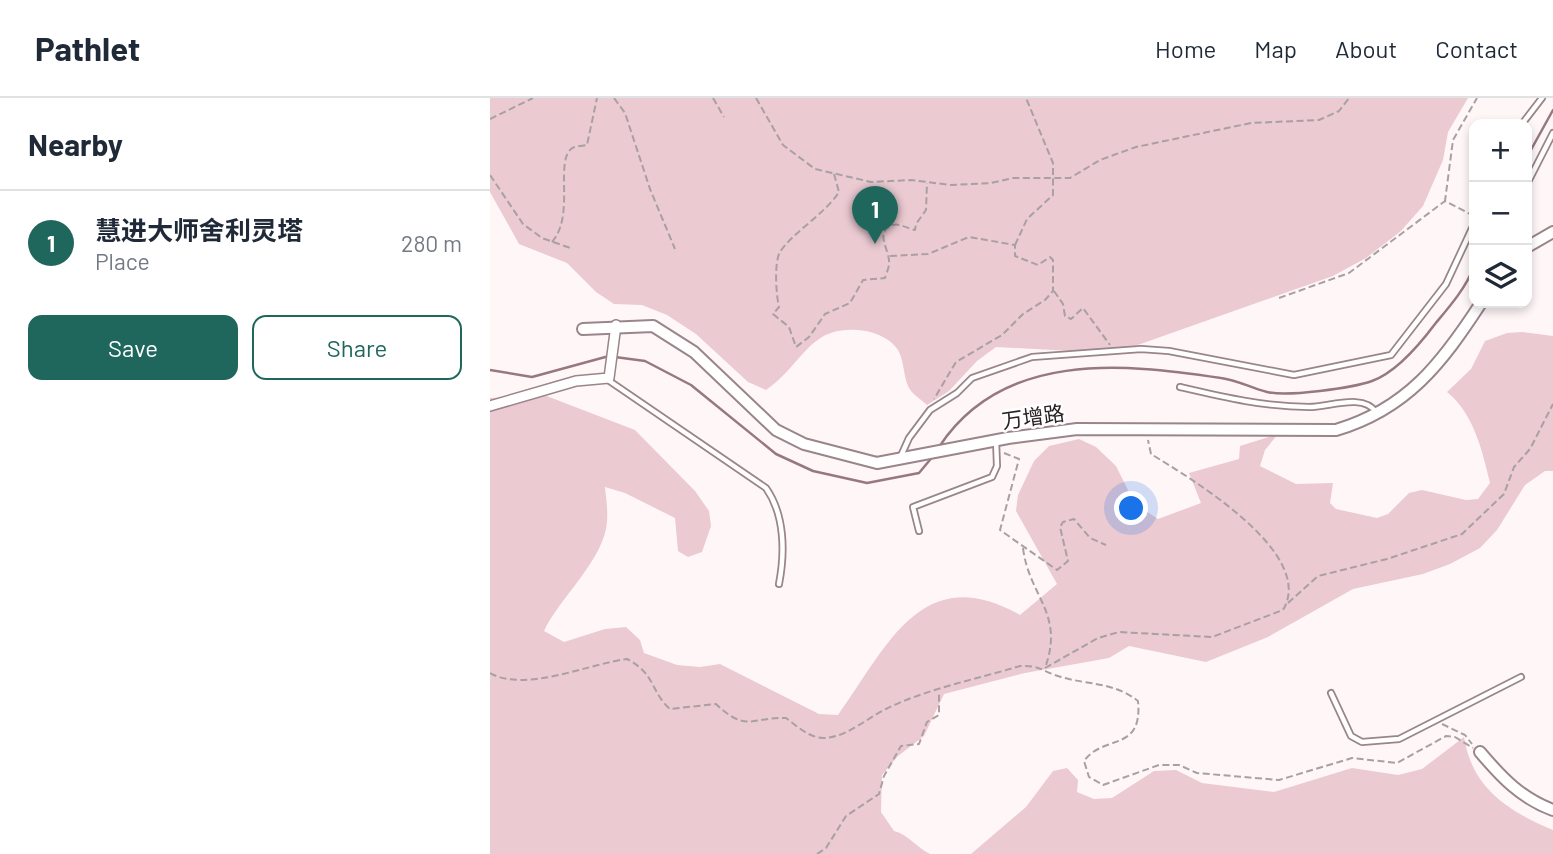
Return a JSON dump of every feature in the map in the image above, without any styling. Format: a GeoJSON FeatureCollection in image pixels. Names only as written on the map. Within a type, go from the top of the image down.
{"type":"FeatureCollection","features":[{"type":"Feature","properties":{"kind":"street"},"geometry":{"type":"LineString","coordinates":[[1530,245],[1553,232]]}},
{"type":"Feature","properties":{"kind":"street","name":"万增路"},"geometry":{"type":"LineString","coordinates":[[583,329],[615,325],[653,326],[694,352],[776,430],[804,444],[877,463],[948,450],[996,446],[1077,429],[1336,430],[1378,415],[1421,381],[1462,333],[1478,308]]}},
{"type":"Feature","properties":{"kind":"street"},"geometry":{"type":"LineString","coordinates":[[490,406],[576,381],[607,379],[613,363],[615,325]]}},
{"type":"Feature","properties":{"kind":"street"},"geometry":{"type":"LineString","coordinates":[[1480,752],[1507,783],[1531,802],[1553,810]]}},
{"type":"Feature","properties":{"kind":"lane"},"geometry":{"type":"LineString","coordinates":[[1526,119],[1542,98]]}},
{"type":"Feature","properties":{"kind":"lane"},"geometry":{"type":"LineString","coordinates":[[1528,182],[1553,134]]}},
{"type":"Feature","properties":{"kind":"lane"},"geometry":{"type":"LineString","coordinates":[[900,459],[909,438],[930,410],[957,393],[972,378],[1032,357],[1113,351],[1169,351],[1294,375],[1391,355],[1446,284],[1469,235]]}},
{"type":"Feature","properties":{"kind":"lane"},"geometry":{"type":"LineString","coordinates":[[607,379],[766,488],[780,515],[783,566],[779,584]]}},
{"type":"Feature","properties":{"kind":"lane"},"geometry":{"type":"LineString","coordinates":[[1180,387],[1250,403],[1311,407],[1363,402],[1372,406],[1378,415]]}},
{"type":"Feature","properties":{"kind":"lane"},"geometry":{"type":"LineString","coordinates":[[919,531],[914,507],[992,477],[997,466],[996,446]]}},
{"type":"Feature","properties":{"kind":"lane"},"geometry":{"type":"LineString","coordinates":[[1331,692],[1351,736],[1362,742],[1399,739],[1521,677]]}},
{"type":"Feature","properties":{"kind":"path"},"geometry":{"type":"LineString","coordinates":[[490,119],[533,98]]}},
{"type":"Feature","properties":{"kind":"path"},"geometry":{"type":"LineString","coordinates":[[552,242],[564,220],[564,174],[568,151],[587,145],[597,98]]}},
{"type":"Feature","properties":{"kind":"path"},"geometry":{"type":"LineString","coordinates":[[614,98],[625,113],[645,177],[675,250]]}},
{"type":"Feature","properties":{"kind":"path"},"geometry":{"type":"LineString","coordinates":[[713,98],[724,117]]}},
{"type":"Feature","properties":{"kind":"path"},"geometry":{"type":"LineString","coordinates":[[756,98],[783,145],[815,169],[871,182],[911,180],[951,185],[991,183],[1013,178],[1070,177],[1100,160],[1136,147],[1251,123],[1319,120],[1339,111],[1349,98]]}},
{"type":"Feature","properties":{"kind":"path"},"geometry":{"type":"LineString","coordinates":[[1026,98],[1045,140],[1054,179],[1053,195],[1027,219],[1015,245],[1015,256],[1038,265],[1050,257],[1053,260],[1053,291],[1063,304],[1065,316],[1071,319],[1083,308],[1101,328],[1113,351]]}},
{"type":"Feature","properties":{"kind":"path"},"geometry":{"type":"LineString","coordinates":[[1279,298],[1349,273],[1446,201],[1453,140],[1477,98]]}},
{"type":"Feature","properties":{"kind":"path"},"geometry":{"type":"LineString","coordinates":[[834,173],[839,192],[832,203],[779,253],[774,291],[779,307],[773,314],[789,327],[796,347],[809,337],[825,314],[850,303],[863,280],[885,278],[888,256],[883,238],[886,230],[891,225],[915,230],[926,210],[927,183]]}},
{"type":"Feature","properties":{"kind":"path"},"geometry":{"type":"LineString","coordinates":[[490,175],[523,224],[534,234],[573,249]]}},
{"type":"Feature","properties":{"kind":"path"},"geometry":{"type":"LineString","coordinates":[[1446,201],[1469,213]]}},
{"type":"Feature","properties":{"kind":"path"},"geometry":{"type":"LineString","coordinates":[[888,256],[928,254],[969,237],[1015,245]]}},
{"type":"Feature","properties":{"kind":"path"},"geometry":{"type":"LineString","coordinates":[[930,410],[935,395],[956,362],[1002,335],[1023,314],[1045,300],[1053,291]]}},
{"type":"Feature","properties":{"kind":"path"},"geometry":{"type":"LineString","coordinates":[[1044,668],[1098,638],[1119,632],[1212,637],[1283,610],[1287,603],[1318,576],[1396,557],[1462,534],[1504,494],[1514,467],[1535,440],[1553,404]]}},
{"type":"Feature","properties":{"kind":"path"},"geometry":{"type":"LineString","coordinates":[[1145,429],[1151,454],[1220,499],[1254,526],[1285,570],[1290,586],[1287,603]]}},
{"type":"Feature","properties":{"kind":"path"},"geometry":{"type":"LineString","coordinates":[[996,446],[1019,459],[1000,530],[1058,570],[1068,561],[1060,527],[1063,522],[1074,519],[1090,538],[1106,545]]}},
{"type":"Feature","properties":{"kind":"path"},"geometry":{"type":"LineString","coordinates":[[1023,548],[1026,568],[1052,625],[1051,652],[1044,668]]}},
{"type":"Feature","properties":{"kind":"path"},"geometry":{"type":"LineString","coordinates":[[490,673],[514,681],[536,680],[627,659],[654,682],[661,701],[670,709],[716,704],[732,719],[756,723],[786,718],[810,736],[826,738],[850,730],[887,708],[1020,666],[1036,665],[1054,674],[1124,689],[1138,701],[1139,713],[1135,729],[1122,742],[1090,753],[1084,761],[1088,777],[1103,785],[1159,765],[1179,765],[1197,773],[1279,780],[1352,758],[1397,763],[1446,736],[1455,737],[1480,752]]}},
{"type":"Feature","properties":{"kind":"path"},"geometry":{"type":"LineString","coordinates":[[817,854],[826,848],[846,816],[879,794],[884,776],[901,746],[919,744],[928,722],[939,715],[939,691]]}},
{"type":"Feature","properties":{"kind":"path"},"geometry":{"type":"LineString","coordinates":[[1435,721],[1465,735],[1480,752]]}},
{"type":"Feature","properties":{"kind":"shaded area"},"geometry":{"type":"Polygon","coordinates":[[[490,98],[1468,98],[1448,132],[1443,160],[1423,206],[1401,231],[1366,258],[1333,276],[1132,347],[1091,352],[996,347],[977,361],[949,391],[927,405],[908,387],[898,350],[875,333],[847,330],[832,332],[820,338],[766,390],[748,382],[696,334],[667,315],[642,305],[614,304],[596,292],[567,263],[519,244],[490,192],[490,98]]]}},
{"type":"Feature","properties":{"kind":"shaded area"},"geometry":{"type":"Polygon","coordinates":[[[1507,333],[1553,336],[1553,471],[1545,471],[1525,485],[1497,530],[1480,548],[1450,564],[1423,574],[1353,589],[1268,637],[1206,662],[1129,646],[1109,658],[1025,673],[944,694],[924,736],[898,756],[882,775],[881,812],[894,831],[930,854],[490,854],[490,398],[544,395],[635,430],[695,491],[709,511],[711,526],[702,552],[688,557],[678,551],[675,518],[625,493],[605,487],[607,521],[599,549],[544,631],[564,642],[605,629],[626,627],[640,640],[644,653],[677,665],[700,667],[720,664],[819,714],[838,715],[891,639],[911,618],[932,604],[957,597],[986,600],[1020,615],[1057,584],[1016,511],[1018,495],[1034,461],[1049,446],[1079,439],[1096,447],[1116,466],[1135,504],[1158,519],[1201,503],[1189,473],[1239,459],[1240,446],[1278,434],[1265,450],[1260,466],[1296,484],[1333,483],[1330,503],[1336,509],[1377,518],[1388,514],[1409,493],[1422,490],[1466,500],[1478,499],[1490,483],[1484,458],[1476,433],[1464,411],[1447,392],[1471,369],[1485,341],[1507,333]]]}},
{"type":"Feature","properties":{"kind":"shaded area"},"geometry":{"type":"Polygon","coordinates":[[[1464,737],[1475,770],[1495,796],[1521,815],[1553,830],[1553,854],[971,854],[1026,807],[1053,771],[1067,768],[1078,780],[1077,792],[1094,799],[1112,798],[1154,771],[1176,770],[1202,783],[1274,792],[1352,768],[1398,775],[1422,769],[1464,737]]]}},
{"type":"Feature","properties":{"kind":"waterway"},"geometry":{"type":"LineString","coordinates":[[1532,148],[1553,110]]}},
{"type":"Feature","properties":{"kind":"waterway"},"geometry":{"type":"LineString","coordinates":[[939,447],[965,416],[996,394],[1030,379],[1066,371],[1104,368],[1183,373],[1227,379],[1277,393],[1320,391],[1372,381],[1390,371],[1415,348],[1457,297],[1469,277]]}},
{"type":"Feature","properties":{"kind":"waterway"},"geometry":{"type":"LineString","coordinates":[[490,370],[532,377],[609,356]]}},
{"type":"Feature","properties":{"kind":"waterway"},"geometry":{"type":"LineString","coordinates":[[615,357],[645,361],[691,385],[776,454],[813,471],[867,483],[919,473],[934,455]]}},
{"type":"Feature","properties":{"kind":"place","name":"慧进大师舍利灵塔"},"geometry":{"type":"Point","coordinates":[875,244]}}]}
